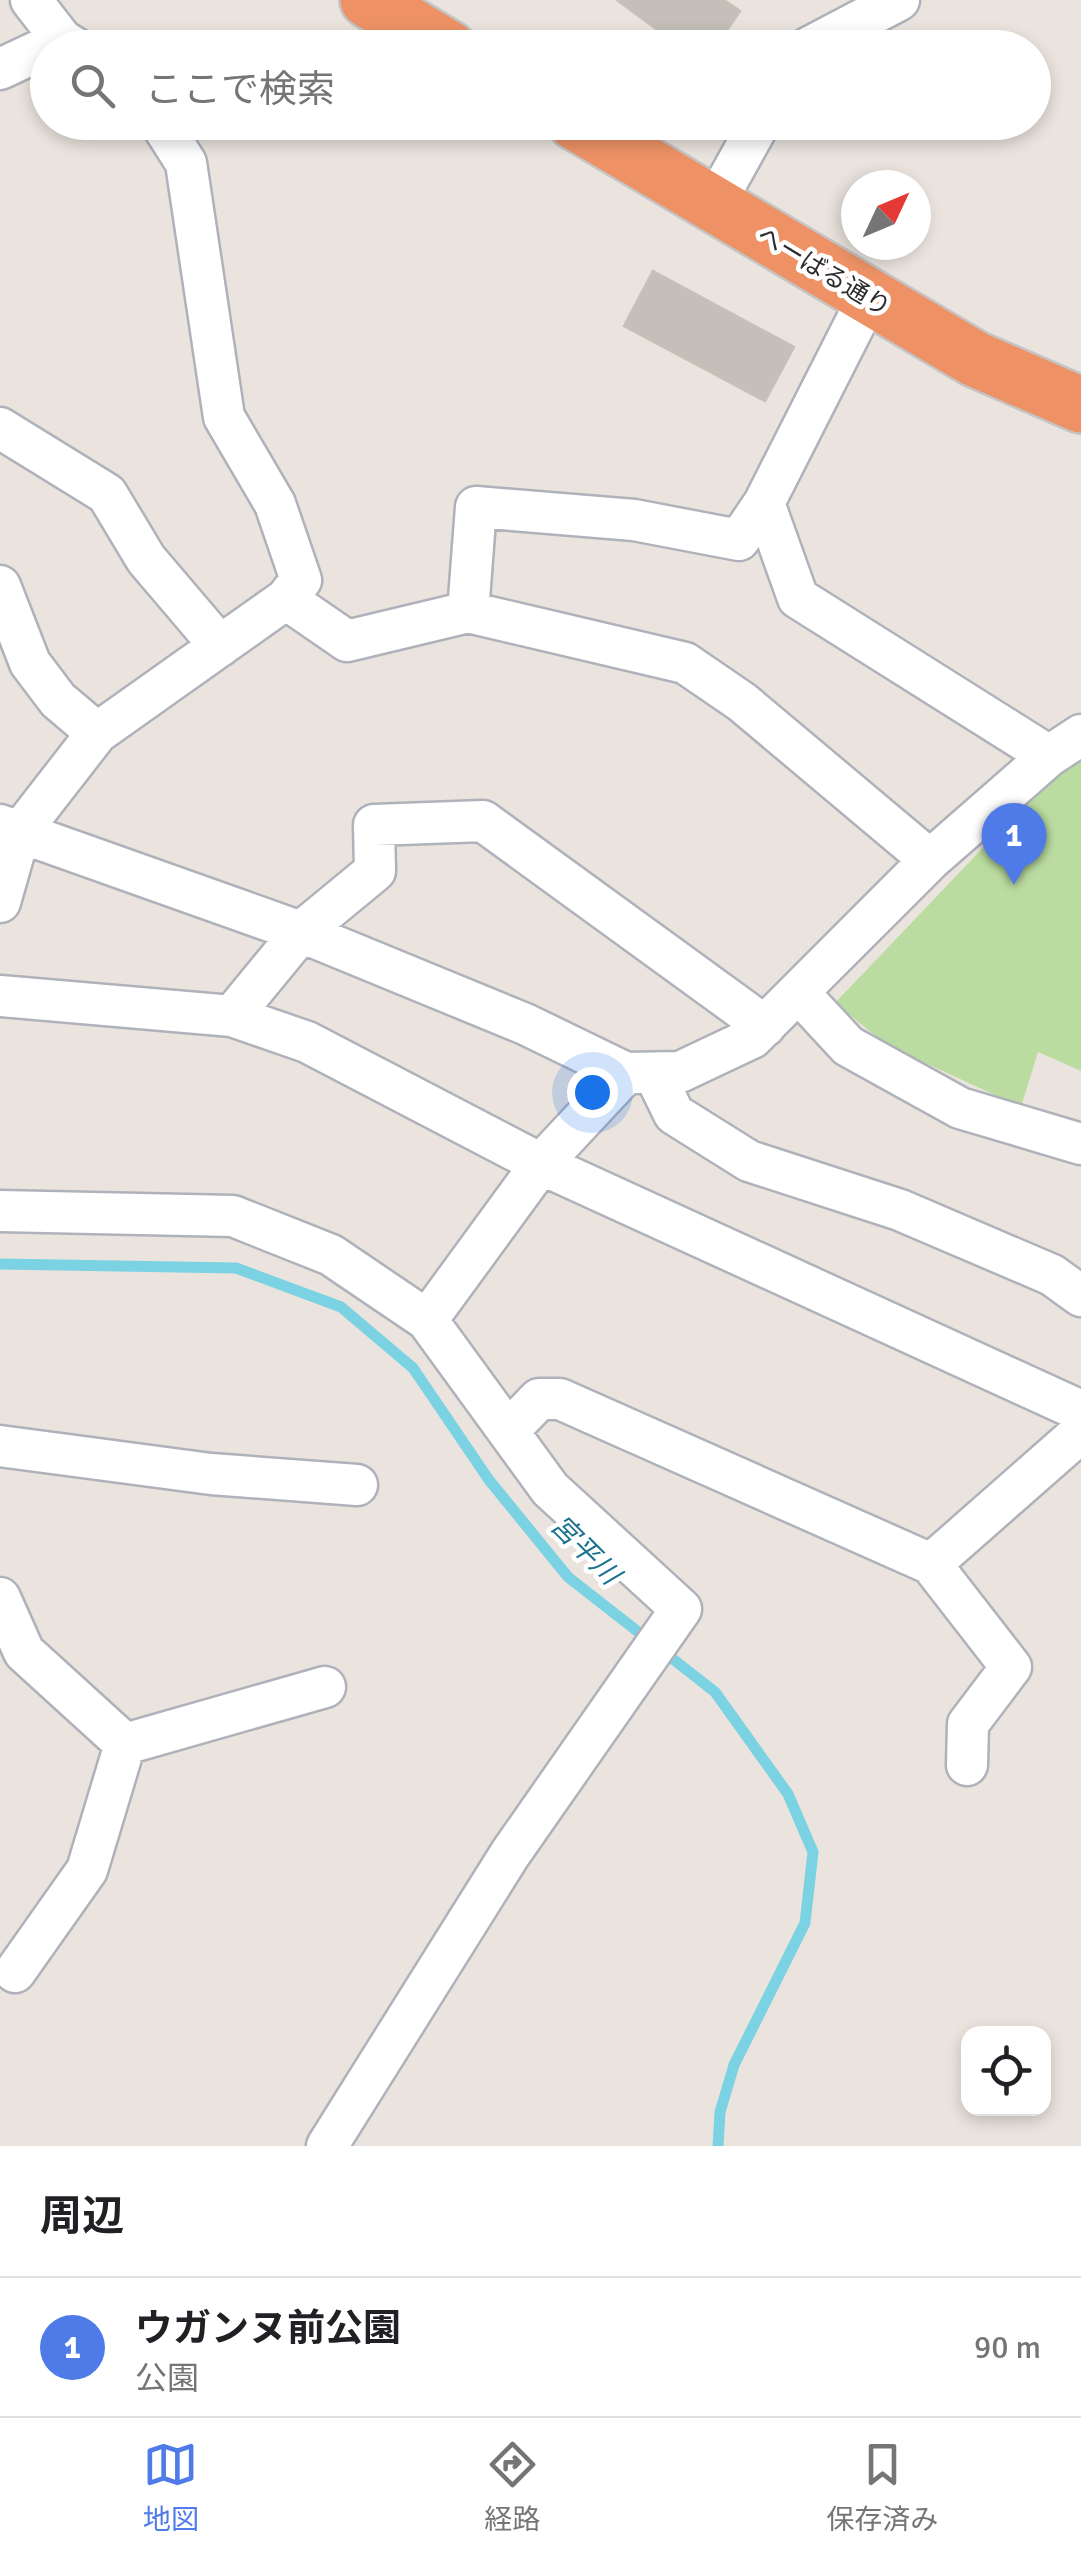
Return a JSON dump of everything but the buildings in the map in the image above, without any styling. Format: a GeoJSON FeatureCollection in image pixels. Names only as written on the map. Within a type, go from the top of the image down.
{"type":"FeatureCollection","features":[{"type":"Feature","properties":{"kind":"highway"},"geometry":{"type":"LineString","coordinates":[[368,0],[418,30]]}},
{"type":"Feature","properties":{"kind":"highway","name":"へーばる通り"},"geometry":{"type":"LineString","coordinates":[[604,140],[975,359],[1081,406]]}},
{"type":"Feature","properties":{"kind":"street"},"geometry":{"type":"LineString","coordinates":[[31,0],[57,30]]}},
{"type":"Feature","properties":{"kind":"street"},"geometry":{"type":"LineString","coordinates":[[842,30],[899,0]]}},
{"type":"Feature","properties":{"kind":"street"},"geometry":{"type":"LineString","coordinates":[[0,69],[30,58]]}},
{"type":"Feature","properties":{"kind":"street"},"geometry":{"type":"LineString","coordinates":[[0,902],[10,828],[97,733],[286,599],[301,580],[275,504],[224,417],[186,163],[171,140]]}},
{"type":"Feature","properties":{"kind":"street"},"geometry":{"type":"LineString","coordinates":[[714,206],[750,140]]}},
{"type":"Feature","properties":{"kind":"street"},"geometry":{"type":"LineString","coordinates":[[468,612],[476,507],[634,520],[739,540],[764,502],[868,298]]}},
{"type":"Feature","properties":{"kind":"street"},"geometry":{"type":"LineString","coordinates":[[0,428],[107,494],[146,559],[220,646]]}},
{"type":"Feature","properties":{"kind":"street"},"geometry":{"type":"LineString","coordinates":[[10,828],[301,932],[640,1073],[680,1072],[752,1038],[930,860],[1065,745],[798,598],[764,502]]}},
{"type":"Feature","properties":{"kind":"street"},"geometry":{"type":"LineString","coordinates":[[0,586],[30,663],[58,700],[97,733]]}},
{"type":"Feature","properties":{"kind":"street"},"geometry":{"type":"LineString","coordinates":[[286,599],[347,642],[468,612],[685,663],[742,702],[930,860]]}},
{"type":"Feature","properties":{"kind":"street"},"geometry":{"type":"LineString","coordinates":[[232,1016],[301,932],[374,871],[374,825],[483,821],[765,1026]]}},
{"type":"Feature","properties":{"kind":"street"},"geometry":{"type":"LineString","coordinates":[[798,992],[848,1046],[960,1108],[1081,1144]]}},
{"type":"Feature","properties":{"kind":"street"},"geometry":{"type":"LineString","coordinates":[[0,996],[232,1016],[307,1042],[541,1164],[1081,1411]]}},
{"type":"Feature","properties":{"kind":"street"},"geometry":{"type":"LineString","coordinates":[[428,1320],[541,1164],[640,1073]]}},
{"type":"Feature","properties":{"kind":"street"},"geometry":{"type":"LineString","coordinates":[[640,1073],[674,1114],[748,1161],[900,1210],[1052,1275],[1081,1296]]}},
{"type":"Feature","properties":{"kind":"street"},"geometry":{"type":"LineString","coordinates":[[0,1211],[233,1216],[330,1255],[428,1320],[550,1489],[681,1609],[510,1854],[327,2146]]}},
{"type":"Feature","properties":{"kind":"street"},"geometry":{"type":"LineString","coordinates":[[508,1431],[539,1399],[560,1399],[931,1564],[1010,1667],[968,1724],[967,1766]]}},
{"type":"Feature","properties":{"kind":"street"},"geometry":{"type":"LineString","coordinates":[[931,1564],[1081,1432]]}},
{"type":"Feature","properties":{"kind":"street"},"geometry":{"type":"LineString","coordinates":[[0,1446],[211,1474],[358,1485]]}},
{"type":"Feature","properties":{"kind":"street"},"geometry":{"type":"LineString","coordinates":[[0,1598],[24,1652],[125,1744]]}},
{"type":"Feature","properties":{"kind":"street"},"geometry":{"type":"LineString","coordinates":[[125,1744],[325,1687]]}},
{"type":"Feature","properties":{"kind":"street"},"geometry":{"type":"LineString","coordinates":[[15,1972],[86,1870],[125,1744]]}},
{"type":"Feature","properties":{"kind":"green space"},"geometry":{"type":"Polygon","coordinates":[[[1081,754],[1081,1071],[1038,1052],[1021,1107],[888,1046],[835,1003],[1060,767],[1081,754]]]}},
{"type":"Feature","properties":{"kind":"waterway","name":"宮平川"},"geometry":{"type":"LineString","coordinates":[[0,1264],[236,1268],[341,1307],[413,1368],[489,1480],[568,1577],[715,1692],[788,1794],[813,1852],[805,1923],[734,2065],[720,2112],[718,2146]]}},
{"type":"Feature","properties":{"kind":"place","name":"ウガンヌ前公園"},"geometry":{"type":"Point","coordinates":[1014,885]}}]}
